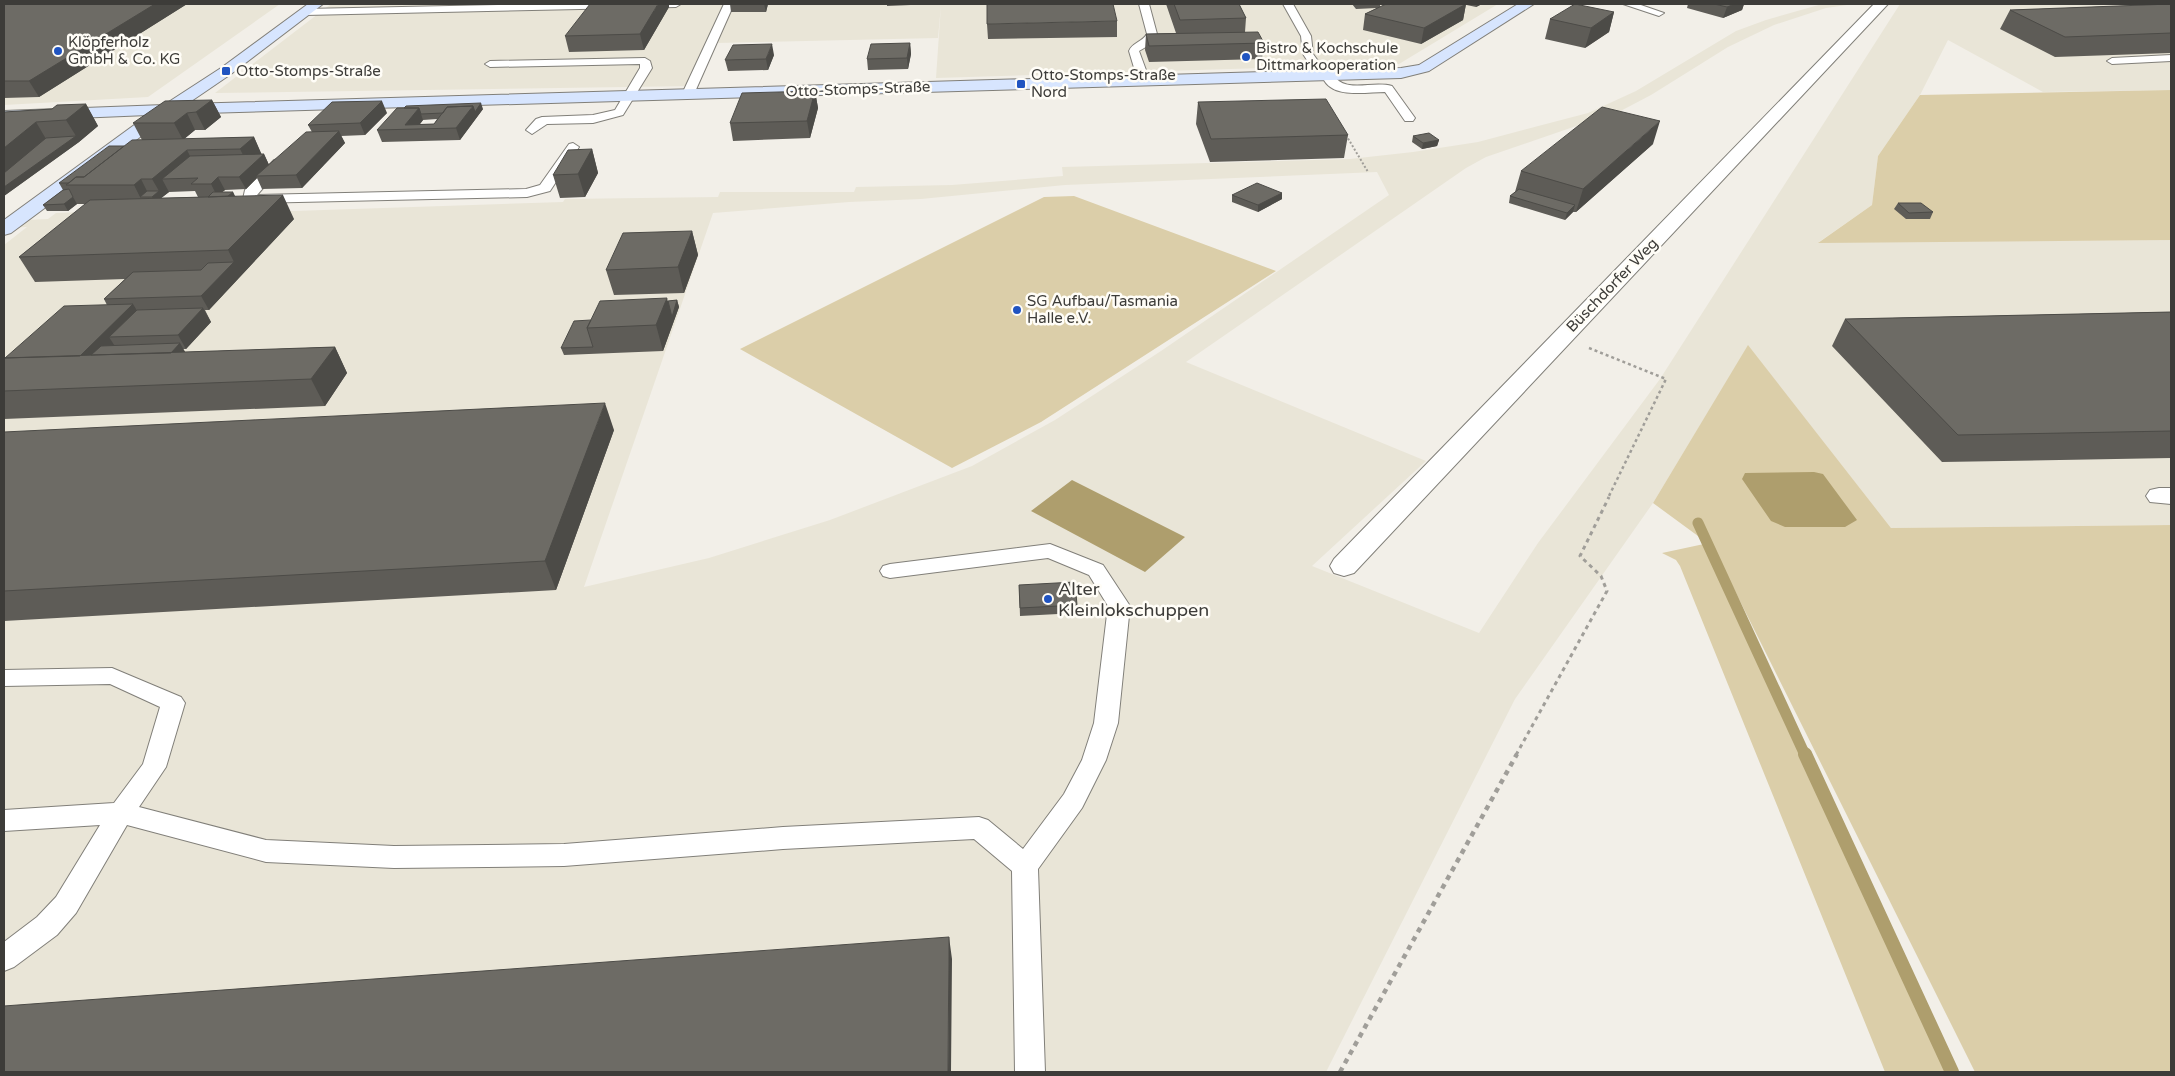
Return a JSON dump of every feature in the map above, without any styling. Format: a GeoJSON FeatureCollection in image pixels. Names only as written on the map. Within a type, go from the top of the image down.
{"type":"FeatureCollection","features":[{"type":"Feature","properties":{"kind":"street","name":"Otto-Stomps-Straße"},"geometry":{"type":"LineString","coordinates":[[4,116],[170,109],[1401,73],[1424,68],[1527,4]]}},
{"type":"Feature","properties":{"kind":"street","name":"Büschdorfer Weg"},"geometry":{"type":"LineString","coordinates":[[1344,566],[1881,4]]}},
{"type":"Feature","properties":{"kind":"street"},"geometry":{"type":"LineString","coordinates":[[4,229],[154,118],[170,109],[310,8]]}},
{"type":"Feature","properties":{"kind":"lane"},"geometry":{"type":"LineString","coordinates":[[310,8],[676,4]]}},
{"type":"Feature","properties":{"kind":"lane"},"geometry":{"type":"LineString","coordinates":[[688,94],[729,4]]}},
{"type":"Feature","properties":{"kind":"lane"},"geometry":{"type":"LineString","coordinates":[[1144,4],[1152,34],[1147,42],[1135,48],[1134,51],[1144,81]]}},
{"type":"Feature","properties":{"kind":"lane"},"geometry":{"type":"LineString","coordinates":[[1288,4],[1306,36],[1308,54],[1329,80],[1342,89],[1388,88],[1409,118]]}},
{"type":"Feature","properties":{"kind":"lane"},"geometry":{"type":"LineString","coordinates":[[1628,4],[1659,13]]}},
{"type":"Feature","properties":{"kind":"lane"},"geometry":{"type":"LineString","coordinates":[[2112,61],[2171,58]]}},
{"type":"Feature","properties":{"kind":"lane"},"geometry":{"type":"LineString","coordinates":[[490,64],[645,61],[646,68],[630,96],[622,108],[610,116],[546,120],[540,122],[532,130]]}},
{"type":"Feature","properties":{"kind":"lane"},"geometry":{"type":"LineString","coordinates":[[327,117],[340,104]]}},
{"type":"Feature","properties":{"kind":"lane"},"geometry":{"type":"LineString","coordinates":[[292,150],[250,193],[250,199],[527,193],[545,188],[574,147]]}},
{"type":"Feature","properties":{"kind":"lane"},"geometry":{"type":"LineString","coordinates":[[890,571],[1050,550],[1096,570],[1119,606],[1106,723],[1094,760],[1073,801],[1025,866],[1030,1072]]}},
{"type":"Feature","properties":{"kind":"lane"},"geometry":{"type":"LineString","coordinates":[[4,678],[112,676],[173,703],[154,767],[121,813],[66,905],[47,926],[4,958]]}},
{"type":"Feature","properties":{"kind":"lane"},"geometry":{"type":"LineString","coordinates":[[4,820],[121,813],[266,851],[394,857],[564,855],[784,838],[979,828],[1025,866]]}},
{"type":"Feature","properties":{"kind":"path"},"geometry":{"type":"LineString","coordinates":[[1346,135],[1368,172]]}},
{"type":"Feature","properties":{"kind":"path"},"geometry":{"type":"LineString","coordinates":[[1340,1072],[1607,591],[1601,576],[1580,556],[1666,379],[1562,337]]}},
{"type":"Feature","properties":{"kind":"shaded area"},"geometry":{"type":"Polygon","coordinates":[[[4,4],[280,4],[148,97],[4,105],[4,4]]]}},
{"type":"Feature","properties":{"kind":"shaded area"},"geometry":{"type":"Polygon","coordinates":[[[331,4],[1498,4],[1399,64],[936,78],[941,5],[938,38],[716,43],[695,86],[215,93],[331,4]]]}},
{"type":"Feature","properties":{"kind":"shaded area"},"geometry":{"type":"Polygon","coordinates":[[[1822,4],[1854,4],[1826,8],[1774,25],[1728,47],[1651,95],[1611,116],[1486,157],[1466,168],[1186,362],[1426,461],[1312,566],[1479,633],[1538,543],[1660,379],[1900,4],[2171,4],[2171,90],[2043,92],[1948,40],[1920,95],[1878,156],[1872,205],[1819,242],[2171,240],[2171,525],[1891,528],[1748,346],[1653,503],[1515,699],[1326,1072],[4,1072],[4,245],[27,227],[4,228],[4,221],[48,219],[56,213],[227,207],[294,211],[563,202],[565,199],[718,197],[720,192],[854,192],[856,187],[952,185],[1063,176],[1062,167],[1350,159],[1413,152],[1478,142],[1588,113],[1636,91],[1736,31],[1766,20],[1822,4]],[[1377,172],[1065,185],[921,199],[849,202],[713,213],[584,587],[709,558],[830,520],[972,466],[1055,420],[1161,351],[1389,195],[1377,172]]]}},
{"type":"Feature","properties":{"kind":"shaded area"},"geometry":{"type":"Polygon","coordinates":[[[2171,90],[2171,240],[1818,243],[1872,205],[1878,156],[1920,95],[2171,90]]]}},
{"type":"Feature","properties":{"kind":"shaded area","name":"SG Aufbau/Tasmania Halle e.V."},"geometry":{"type":"Polygon","coordinates":[[[1074,196],[1276,271],[1041,422],[952,468],[740,349],[1044,197],[1074,196]]]}},
{"type":"Feature","properties":{"kind":"shaded area"},"geometry":{"type":"Polygon","coordinates":[[[1748,345],[1891,528],[2171,525],[2171,1072],[1975,1072],[1713,547],[1653,503],[1748,345]]]}},
{"type":"Feature","properties":{"kind":"shaded area"},"geometry":{"type":"Polygon","coordinates":[[[1814,472],[1823,474],[1857,520],[1845,527],[1785,527],[1771,521],[1742,479],[1745,473],[1814,472]]]}},
{"type":"Feature","properties":{"kind":"shaded area"},"geometry":{"type":"Polygon","coordinates":[[[1072,480],[1185,537],[1145,572],[1031,511],[1072,480]]]}},
{"type":"Feature","properties":{"kind":"shaded area"},"geometry":{"type":"Polygon","coordinates":[[[1704,544],[1957,1072],[1885,1072],[1680,566],[1676,560],[1662,553],[1704,544]]]}},
{"type":"Feature","properties":{"kind":"building","name":"Klöpferholz GmbH & Co. KG"},"geometry":{"type":"Polygon","coordinates":[[[4,4],[155,4],[29,81],[4,81],[4,4]]]}},
{"type":"Feature","properties":{"kind":"building"},"geometry":{"type":"Polygon","coordinates":[[[590,4],[658,4],[640,34],[565,36],[590,4]]]}},
{"type":"Feature","properties":{"kind":"building"},"geometry":{"type":"Polygon","coordinates":[[[987,4],[1113,4],[1117,21],[987,24],[987,4]]]}},
{"type":"Feature","properties":{"kind":"building"},"geometry":{"type":"Polygon","coordinates":[[[1174,4],[1239,4],[1246,18],[1180,20],[1174,4]]]}},
{"type":"Feature","properties":{"kind":"building"},"geometry":{"type":"Polygon","coordinates":[[[1386,4],[1466,4],[1424,28],[1365,14],[1386,4]]]}},
{"type":"Feature","properties":{"kind":"building"},"geometry":{"type":"Polygon","coordinates":[[[1575,4],[1614,12],[1591,28],[1550,19],[1575,4]]]}},
{"type":"Feature","properties":{"kind":"building"},"geometry":{"type":"Polygon","coordinates":[[[1714,4],[1735,4],[1727,7],[1714,4]]]}},
{"type":"Feature","properties":{"kind":"building"},"geometry":{"type":"Polygon","coordinates":[[[2171,4],[2171,33],[2065,37],[2010,10],[2171,4]]]}},
{"type":"Feature","properties":{"kind":"building"},"geometry":{"type":"Polygon","coordinates":[[[1258,32],[1264,43],[1149,46],[1146,34],[1258,32]]]}},
{"type":"Feature","properties":{"kind":"building"},"geometry":{"type":"Polygon","coordinates":[[[910,43],[907,58],[867,59],[871,44],[910,43]]]}},
{"type":"Feature","properties":{"kind":"building"},"geometry":{"type":"Polygon","coordinates":[[[772,44],[766,59],[725,60],[733,45],[772,44]]]}},
{"type":"Feature","properties":{"kind":"building"},"geometry":{"type":"Polygon","coordinates":[[[815,91],[807,121],[730,123],[742,93],[815,91]]]}},
{"type":"Feature","properties":{"kind":"building"},"geometry":{"type":"Polygon","coordinates":[[[1326,99],[1348,135],[1211,139],[1198,102],[1326,99]]]}},
{"type":"Feature","properties":{"kind":"building"},"geometry":{"type":"Polygon","coordinates":[[[212,100],[196,112],[187,113],[174,123],[133,123],[165,101],[212,100]]]}},
{"type":"Feature","properties":{"kind":"building"},"geometry":{"type":"Polygon","coordinates":[[[382,101],[360,123],[308,125],[332,102],[382,101]]]}},
{"type":"Feature","properties":{"kind":"building"},"geometry":{"type":"Polygon","coordinates":[[[481,103],[475,112],[473,106],[447,107],[443,113],[421,114],[419,108],[404,108],[406,106],[481,103]]]}},
{"type":"Feature","properties":{"kind":"building"},"geometry":{"type":"Polygon","coordinates":[[[86,104],[66,120],[36,122],[4,148],[4,112],[52,109],[57,105],[86,104]]]}},
{"type":"Feature","properties":{"kind":"building"},"geometry":{"type":"Polygon","coordinates":[[[473,106],[456,128],[377,130],[397,108],[419,108],[405,125],[434,124],[447,107],[473,106]]]}},
{"type":"Feature","properties":{"kind":"building"},"geometry":{"type":"Polygon","coordinates":[[[1602,107],[1660,121],[1583,189],[1521,171],[1602,107]]]}},
{"type":"Feature","properties":{"kind":"building"},"geometry":{"type":"Polygon","coordinates":[[[339,131],[296,175],[256,176],[306,132],[339,131]]]}},
{"type":"Feature","properties":{"kind":"building"},"geometry":{"type":"Polygon","coordinates":[[[1429,133],[1439,140],[1423,143],[1413,136],[1429,133]]]}},
{"type":"Feature","properties":{"kind":"building"},"geometry":{"type":"Polygon","coordinates":[[[76,136],[4,187],[4,173],[46,138],[76,136]]]}},
{"type":"Feature","properties":{"kind":"building"},"geometry":{"type":"Polygon","coordinates":[[[254,137],[240,149],[187,150],[152,179],[141,179],[134,185],[66,185],[76,177],[84,177],[132,140],[254,137]]]}},
{"type":"Feature","properties":{"kind":"building"},"geometry":{"type":"Polygon","coordinates":[[[109,146],[124,146],[84,177],[76,177],[69,183],[59,183],[109,146]]]}},
{"type":"Feature","properties":{"kind":"building"},"geometry":{"type":"Polygon","coordinates":[[[592,149],[578,174],[553,175],[568,150],[592,149]]]}},
{"type":"Feature","properties":{"kind":"building"},"geometry":{"type":"Polygon","coordinates":[[[264,154],[239,177],[218,177],[211,184],[191,184],[198,178],[162,179],[190,156],[264,154]]]}},
{"type":"Feature","properties":{"kind":"building"},"geometry":{"type":"Polygon","coordinates":[[[1257,183],[1282,193],[1258,205],[1232,195],[1257,183]]]}},
{"type":"Feature","properties":{"kind":"building"},"geometry":{"type":"Polygon","coordinates":[[[69,189],[73,197],[64,204],[43,205],[63,190],[69,189]]]}},
{"type":"Feature","properties":{"kind":"building"},"geometry":{"type":"Polygon","coordinates":[[[1519,189],[1575,205],[1567,213],[1510,196],[1519,189]]]}},
{"type":"Feature","properties":{"kind":"building"},"geometry":{"type":"Polygon","coordinates":[[[147,191],[159,191],[152,197],[140,197],[147,191]]]}},
{"type":"Feature","properties":{"kind":"building"},"geometry":{"type":"Polygon","coordinates":[[[213,192],[233,192],[228,196],[208,197],[213,192]]]}},
{"type":"Feature","properties":{"kind":"building"},"geometry":{"type":"Polygon","coordinates":[[[283,195],[228,250],[19,257],[90,200],[283,195]]]}},
{"type":"Feature","properties":{"kind":"building"},"geometry":{"type":"Polygon","coordinates":[[[1898,203],[1921,203],[1933,212],[1909,213],[1898,203]]]}},
{"type":"Feature","properties":{"kind":"building"},"geometry":{"type":"Polygon","coordinates":[[[692,231],[678,267],[606,270],[623,233],[692,231]]]}},
{"type":"Feature","properties":{"kind":"building"},"geometry":{"type":"Polygon","coordinates":[[[234,262],[201,296],[104,299],[133,272],[201,270],[208,263],[234,262]]]}},
{"type":"Feature","properties":{"kind":"building"},"geometry":{"type":"Polygon","coordinates":[[[667,298],[656,325],[587,328],[600,301],[667,298]]]}},
{"type":"Feature","properties":{"kind":"building"},"geometry":{"type":"Polygon","coordinates":[[[677,300],[672,317],[668,301],[677,300]]]}},
{"type":"Feature","properties":{"kind":"building"},"geometry":{"type":"Polygon","coordinates":[[[133,304],[80,356],[5,358],[64,306],[133,304]]]}},
{"type":"Feature","properties":{"kind":"building"},"geometry":{"type":"Polygon","coordinates":[[[203,308],[178,335],[109,337],[137,310],[203,308]]]}},
{"type":"Feature","properties":{"kind":"building"},"geometry":{"type":"Polygon","coordinates":[[[2171,312],[2171,431],[1958,435],[1845,319],[2171,312]]]}},
{"type":"Feature","properties":{"kind":"building"},"geometry":{"type":"Polygon","coordinates":[[[591,320],[587,328],[593,347],[561,348],[574,321],[591,320]]]}},
{"type":"Feature","properties":{"kind":"building"},"geometry":{"type":"Polygon","coordinates":[[[180,343],[171,353],[91,355],[101,346],[180,343]]]}},
{"type":"Feature","properties":{"kind":"building"},"geometry":{"type":"Polygon","coordinates":[[[335,347],[311,379],[4,391],[4,358],[335,347]]]}},
{"type":"Feature","properties":{"kind":"building"},"geometry":{"type":"Polygon","coordinates":[[[605,403],[545,561],[4,591],[4,432],[605,403]]]}},
{"type":"Feature","properties":{"kind":"building","name":"Alter Kleinlokschuppen"},"geometry":{"type":"Polygon","coordinates":[[[1075,582],[1077,605],[1020,608],[1019,585],[1075,582]]]}},
{"type":"Feature","properties":{"kind":"building"},"geometry":{"type":"Polygon","coordinates":[[[949,937],[948,1072],[4,1072],[4,1006],[949,937]]]}},
{"type":"Feature","properties":{"kind":"waterway"},"geometry":{"type":"LineString","coordinates":[[1698,523],[1805,755]]}},
{"type":"Feature","properties":{"kind":"waterway"},"geometry":{"type":"LineString","coordinates":[[1805,754],[1952,1072]]}},
{"type":"Feature","properties":{"kind":"place","name":"Klöpferholz GmbH & Co. KG"},"geometry":{"type":"Point","coordinates":[58,51]}},
{"type":"Feature","properties":{"kind":"place","name":"Bistro & Kochschule Dittmarkooperation"},"geometry":{"type":"Point","coordinates":[1246,57]}},
{"type":"Feature","properties":{"kind":"place","name":"Otto-Stomps-Straße"},"geometry":{"type":"Point","coordinates":[226,71]}},
{"type":"Feature","properties":{"kind":"place","name":"Otto-Stomps-Straße Nord"},"geometry":{"type":"Point","coordinates":[1021,84]}},
{"type":"Feature","properties":{"kind":"place","name":"SG Aufbau/Tasmania Halle e.V."},"geometry":{"type":"Point","coordinates":[1017,310]}},
{"type":"Feature","properties":{"kind":"place","name":"Alter Kleinlokschuppen"},"geometry":{"type":"Point","coordinates":[1048,599]}}]}
